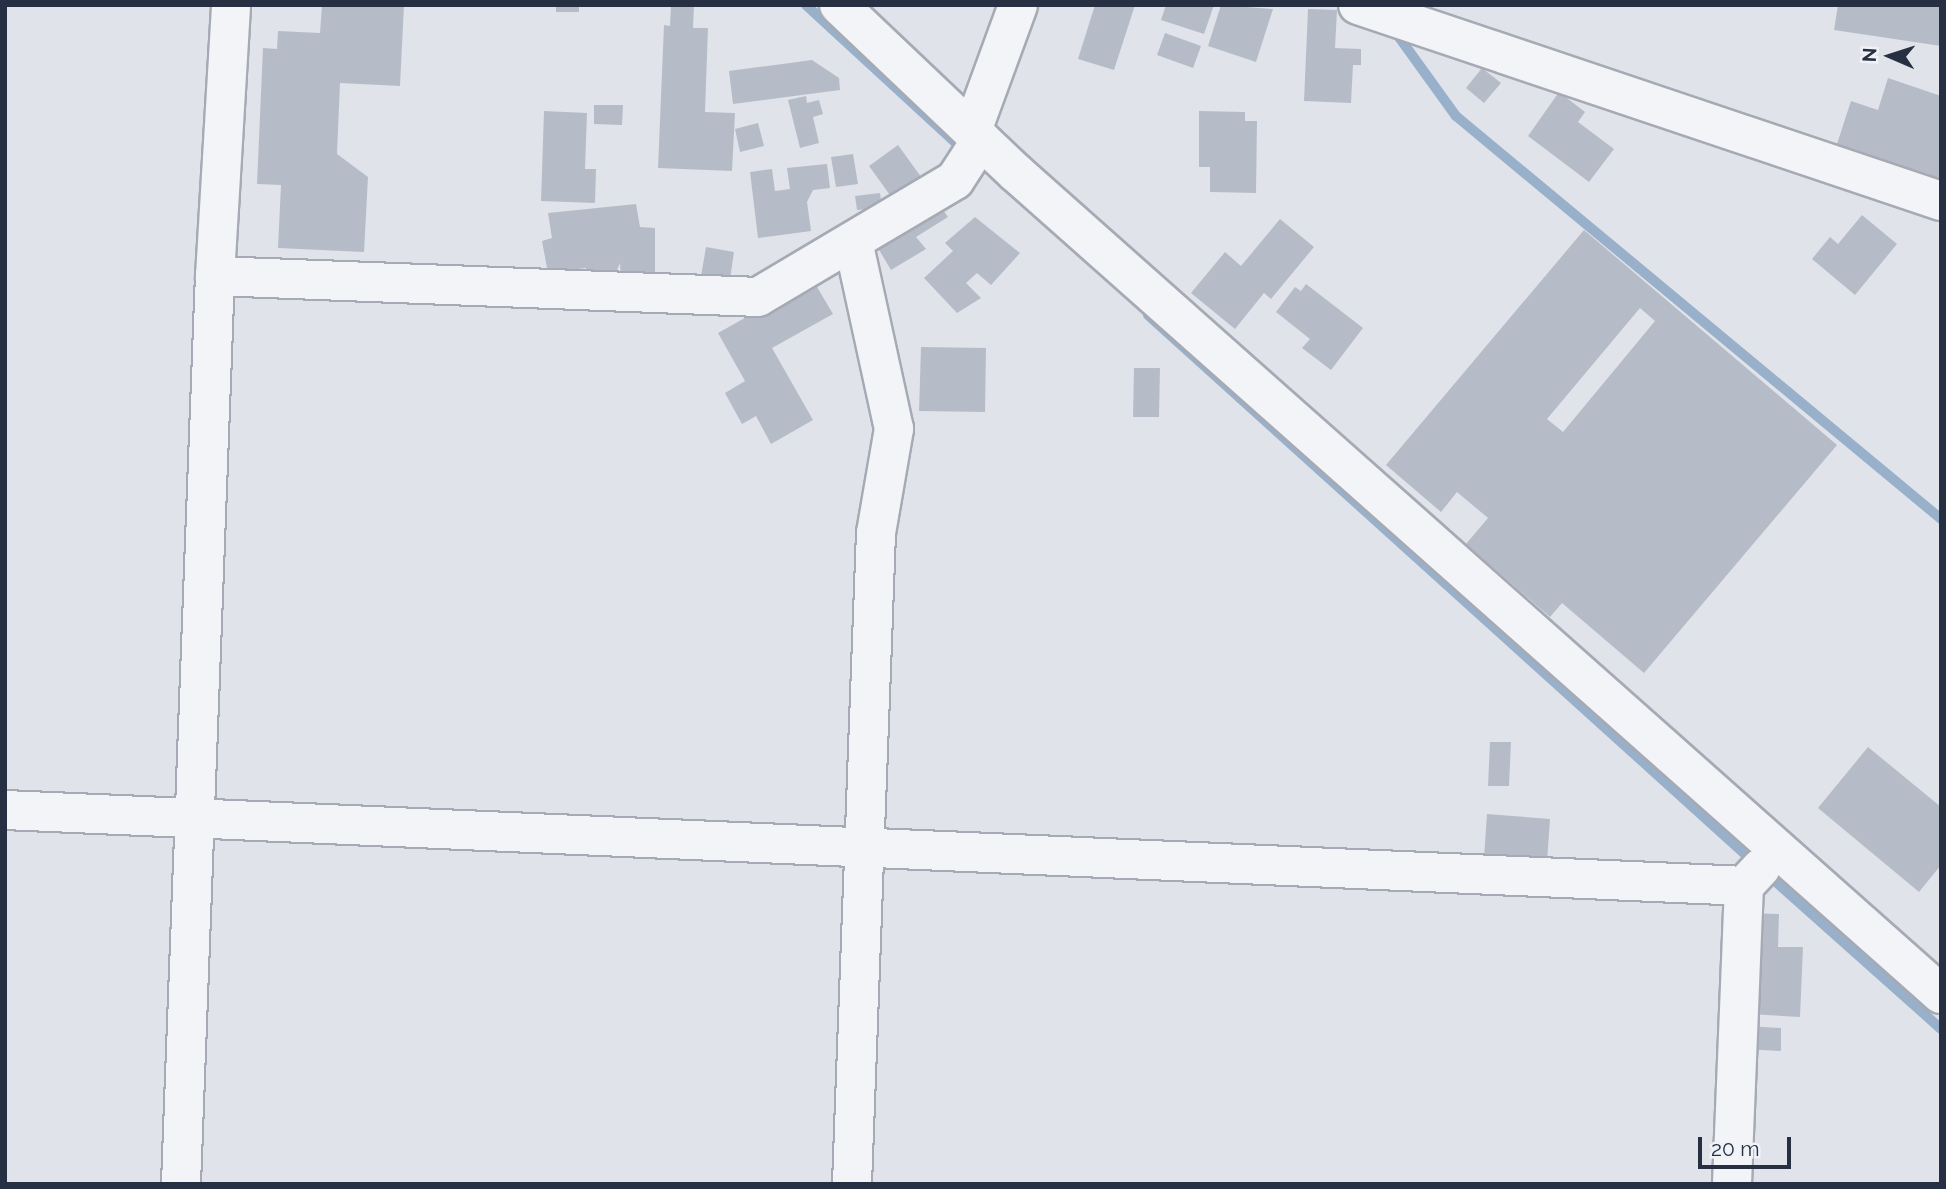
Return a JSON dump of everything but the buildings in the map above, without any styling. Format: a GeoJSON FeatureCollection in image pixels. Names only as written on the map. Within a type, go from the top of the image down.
{"type":"FeatureCollection","features":[{"type":"Feature","properties":{"kind":"street"},"geometry":{"type":"LineString","coordinates":[[181,1184],[197,819],[215,276],[231,5]]}},
{"type":"Feature","properties":{"kind":"street"},"geometry":{"type":"LineString","coordinates":[[839,5],[977,135],[1776,850],[1941,994]]}},
{"type":"Feature","properties":{"kind":"street"},"geometry":{"type":"LineString","coordinates":[[215,276],[758,297],[955,180],[977,135],[1018,5]]}},
{"type":"Feature","properties":{"kind":"street"},"geometry":{"type":"LineString","coordinates":[[1358,5],[1941,201]]}},
{"type":"Feature","properties":{"kind":"street"},"geometry":{"type":"LineString","coordinates":[[852,1184],[876,533],[894,429],[853,241]]}},
{"type":"Feature","properties":{"kind":"street"},"geometry":{"type":"LineString","coordinates":[[5,810],[1744,886]]}},
{"type":"Feature","properties":{"kind":"street"},"geometry":{"type":"LineString","coordinates":[[1732,1184],[1744,886],[1776,850]]}},
{"type":"Feature","properties":{"kind":"waterway"},"geometry":{"type":"LineString","coordinates":[[806,5],[965,151]]}},
{"type":"Feature","properties":{"kind":"waterway"},"geometry":{"type":"LineString","coordinates":[[1391,26],[1456,116],[1941,519]]}},
{"type":"Feature","properties":{"kind":"waterway"},"geometry":{"type":"LineString","coordinates":[[1148,315],[1755,863]]}},
{"type":"Feature","properties":{"kind":"waterway"},"geometry":{"type":"LineString","coordinates":[[1766,873],[1941,1029]]}}]}
